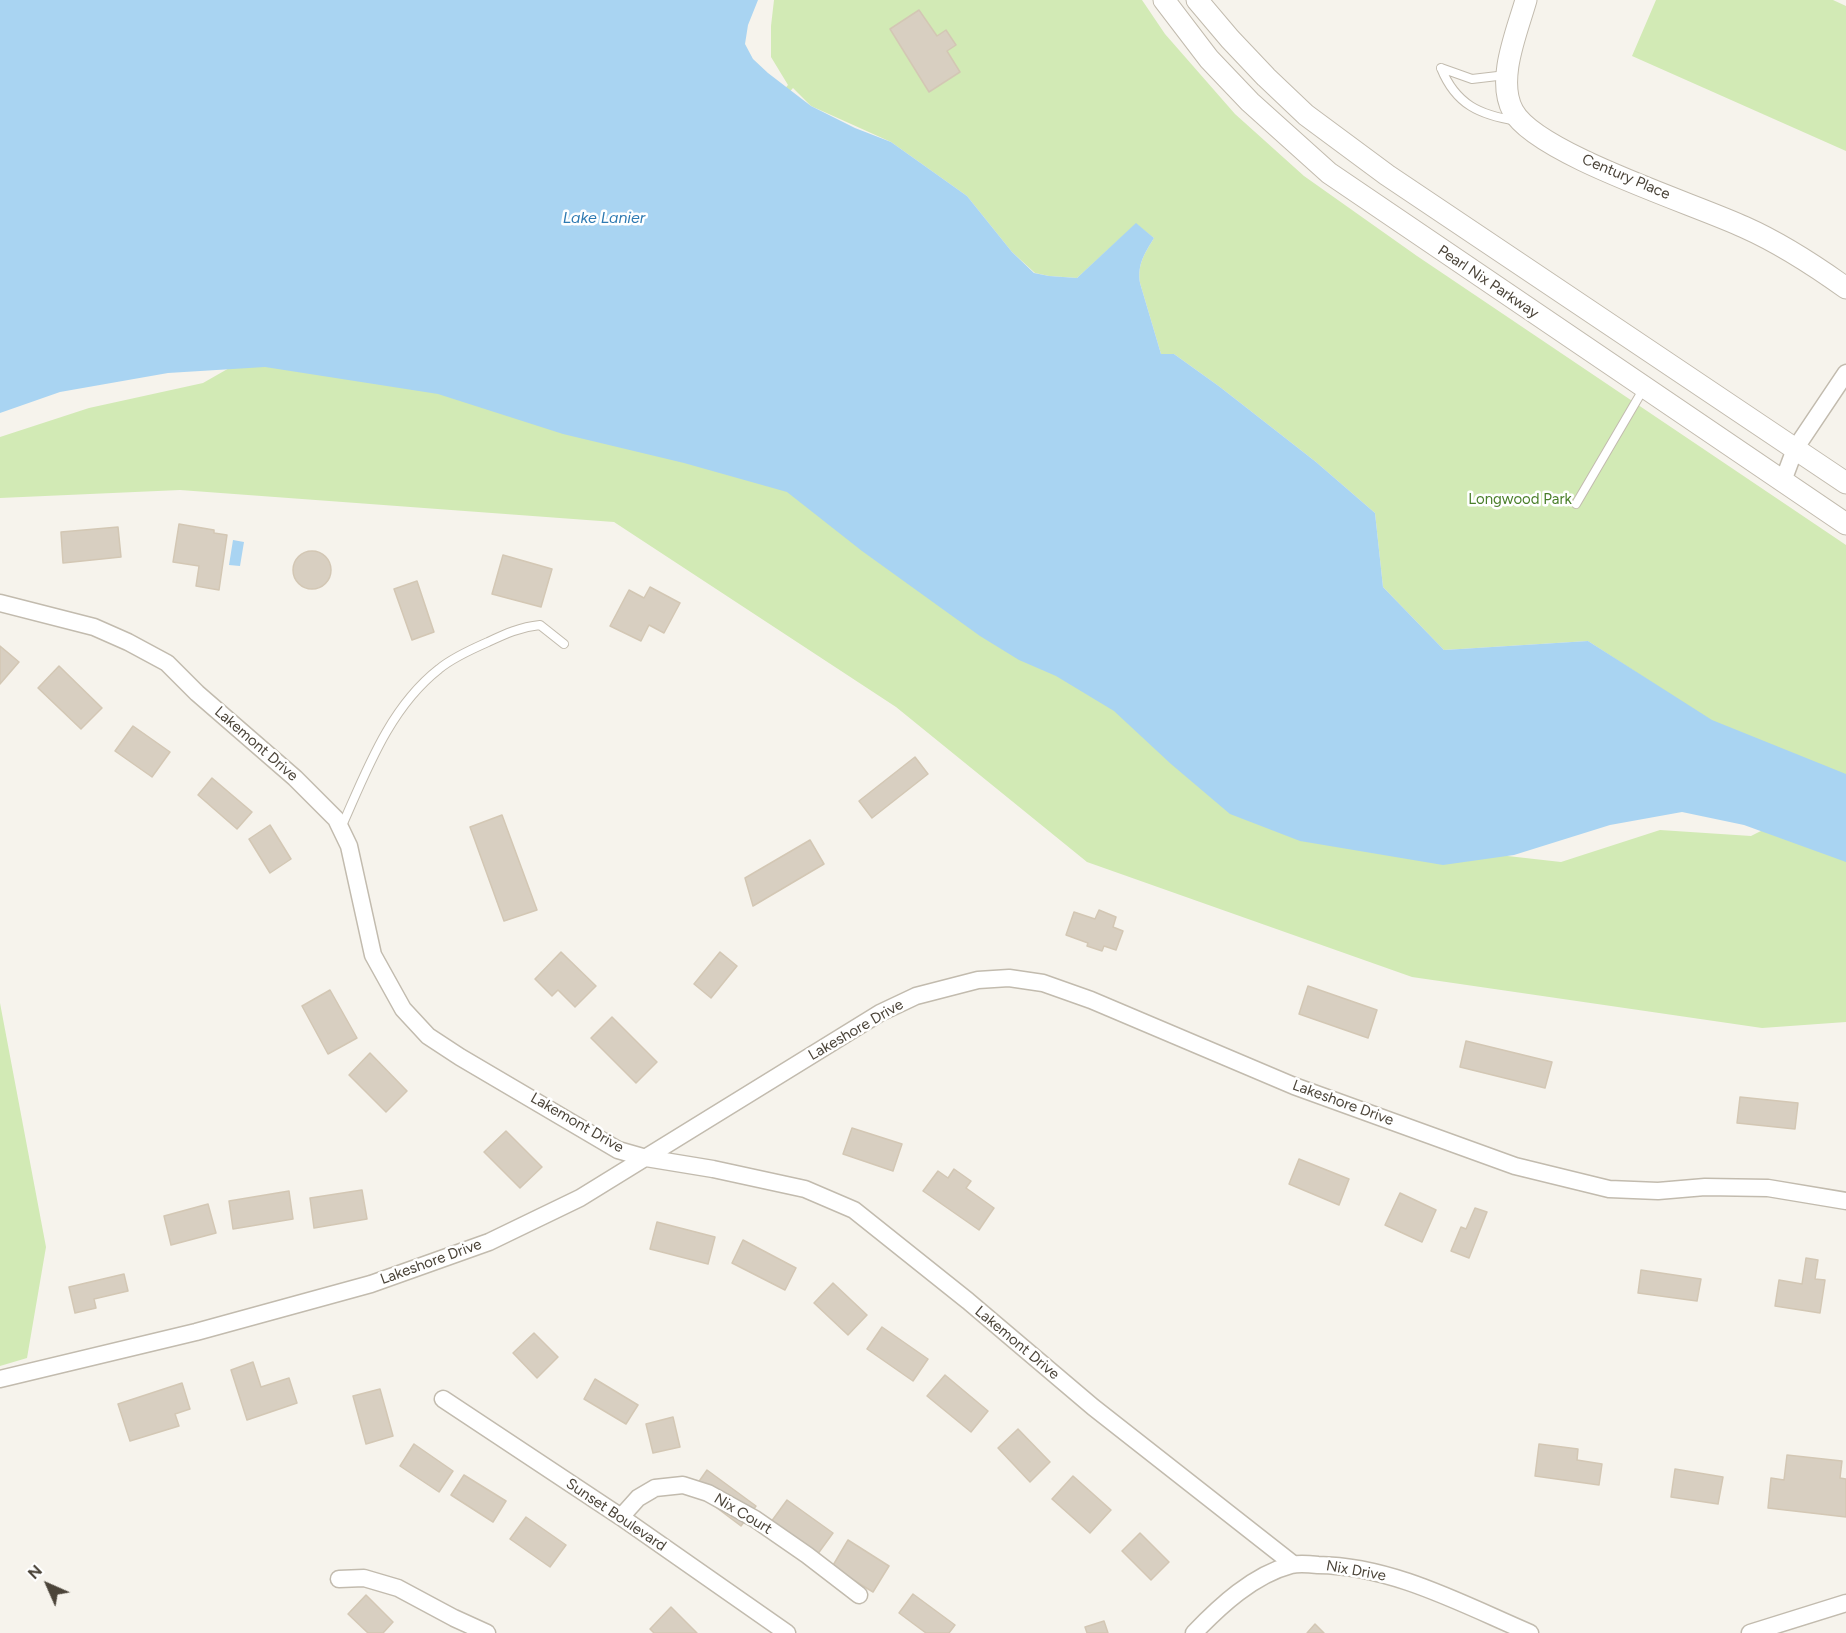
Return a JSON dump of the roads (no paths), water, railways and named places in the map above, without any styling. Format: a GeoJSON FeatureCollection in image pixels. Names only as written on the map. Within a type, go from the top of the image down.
{"type":"FeatureCollection","features":[{"type":"Feature","properties":{"kind":"street","name":"Pearl Nix Parkway"},"geometry":{"type":"LineString","coordinates":[[1164,0],[1209,59],[1250,102],[1329,173],[1846,524]]}},
{"type":"Feature","properties":{"kind":"street"},"geometry":{"type":"LineString","coordinates":[[1197,0],[1252,62],[1306,115],[1387,175],[1846,483]]}},
{"type":"Feature","properties":{"kind":"street","name":"Century Place"},"geometry":{"type":"LineString","coordinates":[[1526,0],[1506,75],[1508,98],[1512,110],[1521,122],[1560,150],[1745,227],[1812,263],[1846,288]]}},
{"type":"Feature","properties":{"kind":"street"},"geometry":{"type":"LineString","coordinates":[[1783,481],[1795,450],[1846,373]]}},
{"type":"Feature","properties":{"kind":"street","name":"Lakemont Drive"},"geometry":{"type":"LineString","coordinates":[[0,603],[94,627],[167,663],[197,693],[295,778],[336,819],[350,846],[373,955],[403,1009],[428,1036],[618,1150],[646,1158],[713,1169],[805,1190],[854,1210],[968,1301],[1102,1414],[1293,1564]]}},
{"type":"Feature","properties":{"kind":"street","name":"Lakeshore Drive"},"geometry":{"type":"LineString","coordinates":[[0,1379],[196,1332],[371,1284],[489,1242],[580,1198],[880,1013],[916,996],[978,980],[1009,978],[1043,983],[1091,1000],[1294,1086],[1515,1166],[1608,1189],[1658,1191],[1705,1187],[1768,1188],[1846,1202]]}},
{"type":"Feature","properties":{"kind":"street","name":"Sunset Boulevard"},"geometry":{"type":"LineString","coordinates":[[443,1399],[621,1517],[787,1633]]}},
{"type":"Feature","properties":{"kind":"street","name":"Nix Court"},"geometry":{"type":"LineString","coordinates":[[621,1517],[638,1498],[655,1488],[682,1485],[708,1493],[755,1519],[859,1595]]}},
{"type":"Feature","properties":{"kind":"street","name":"Nix Drive"},"geometry":{"type":"LineString","coordinates":[[1194,1633],[1238,1592],[1272,1572],[1293,1564],[1353,1567],[1409,1581],[1530,1633]]}},
{"type":"Feature","properties":{"kind":"street"},"geometry":{"type":"LineString","coordinates":[[339,1579],[364,1578],[398,1588],[487,1633]]}},
{"type":"Feature","properties":{"kind":"street"},"geometry":{"type":"LineString","coordinates":[[1750,1633],[1846,1603]]}},
{"type":"Feature","properties":{"kind":"lane"},"geometry":{"type":"LineString","coordinates":[[1506,75],[1472,79],[1441,68],[1448,83],[1459,97],[1474,108],[1491,117],[1521,122]]}},
{"type":"Feature","properties":{"kind":"lane"},"geometry":{"type":"LineString","coordinates":[[1576,504],[1644,388]]}},
{"type":"Feature","properties":{"kind":"lane"},"geometry":{"type":"LineString","coordinates":[[341,829],[369,766],[401,708],[440,668],[479,646],[523,627],[540,626],[564,644]]}},
{"type":"Feature","properties":{"kind":"water","name":"Lake Lanier"},"geometry":{"type":"Polygon","coordinates":[[[0,0],[758,0],[748,25],[745,44],[753,59],[811,106],[855,128],[891,142],[967,196],[1012,252],[1034,273],[1077,278],[1136,223],[1154,238],[1142,259],[1139,276],[1161,354],[1174,354],[1220,387],[1316,462],[1375,513],[1383,587],[1444,650],[1588,641],[1712,720],[1846,774],[1846,862],[1744,825],[1682,812],[1610,825],[1514,855],[1443,865],[1300,841],[1230,814],[1114,711],[1056,676],[1019,660],[980,636],[862,551],[787,492],[684,463],[563,434],[438,394],[265,367],[168,373],[60,392],[0,413],[0,0]]]}},
{"type":"Feature","properties":{"kind":"water"},"geometry":{"type":"Polygon","coordinates":[[[233,540],[244,542],[240,566],[229,565],[233,540]]]}},
{"type":"Feature","properties":{"kind":"park label","name":"Longwood Park"},"geometry":{"type":"Point","coordinates":[1520,500]}}]}
